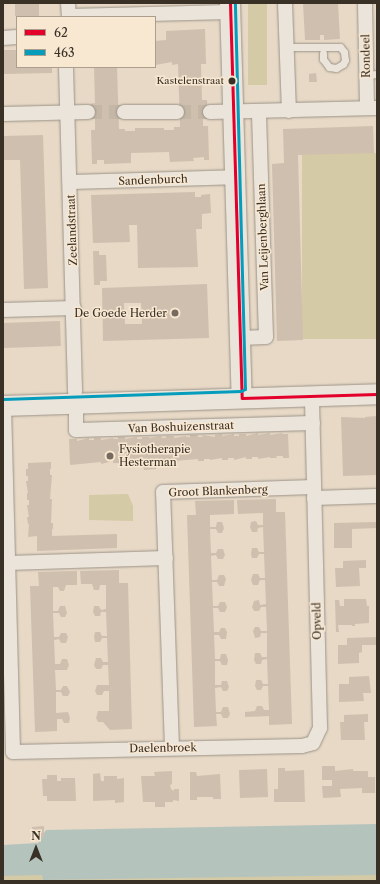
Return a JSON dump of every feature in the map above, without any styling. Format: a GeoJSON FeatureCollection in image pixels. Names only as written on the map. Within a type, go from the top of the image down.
{"type":"FeatureCollection","features":[{"type":"Feature","properties":{"kind":"street"},"geometry":{"type":"LineString","coordinates":[[68,3],[69,16]]}},
{"type":"Feature","properties":{"kind":"street"},"geometry":{"type":"LineString","coordinates":[[285,3],[289,111]]}},
{"type":"Feature","properties":{"kind":"street","name":"Rondeel"},"geometry":{"type":"LineString","coordinates":[[365,3],[372,75],[372,108]]}},
{"type":"Feature","properties":{"kind":"street"},"geometry":{"type":"LineString","coordinates":[[87,16],[230,8],[241,392]]}},
{"type":"Feature","properties":{"kind":"street"},"geometry":{"type":"LineString","coordinates":[[3,38],[16,37]]}},
{"type":"Feature","properties":{"kind":"street","name":"Zeelandstraat"},"geometry":{"type":"LineString","coordinates":[[66,68],[74,308],[75,398]]}},
{"type":"Feature","properties":{"kind":"street"},"geometry":{"type":"LineString","coordinates":[[210,112],[259,112],[372,108]]}},
{"type":"Feature","properties":{"kind":"street"},"geometry":{"type":"LineString","coordinates":[[3,114],[88,112]]}},
{"type":"Feature","properties":{"kind":"street"},"geometry":{"type":"LineString","coordinates":[[124,112],[176,112]]}},
{"type":"Feature","properties":{"kind":"street","name":"Van Leijenberghlaan"},"geometry":{"type":"LineString","coordinates":[[240,338],[266,337],[259,112]]}},
{"type":"Feature","properties":{"kind":"street","name":"Sandenburch"},"geometry":{"type":"LineString","coordinates":[[70,182],[235,177]]}},
{"type":"Feature","properties":{"kind":"street"},"geometry":{"type":"LineString","coordinates":[[3,310],[74,308]]}},
{"type":"Feature","properties":{"kind":"street"},"geometry":{"type":"LineString","coordinates":[[3,406],[75,398],[312,390],[377,383]]}},
{"type":"Feature","properties":{"kind":"street"},"geometry":{"type":"LineString","coordinates":[[312,390],[377,394]]}},
{"type":"Feature","properties":{"kind":"street","name":"Opveld"},"geometry":{"type":"LineString","coordinates":[[312,390],[320,728],[313,743]]}},
{"type":"Feature","properties":{"kind":"street"},"geometry":{"type":"LineString","coordinates":[[75,398],[3,394],[8,563],[166,558]]}},
{"type":"Feature","properties":{"kind":"street","name":"Van Boshuizenstraat"},"geometry":{"type":"LineString","coordinates":[[75,398],[76,430],[313,423]]}},
{"type":"Feature","properties":{"kind":"street","name":"Groot Blankenberg"},"geometry":{"type":"LineString","coordinates":[[172,748],[163,492],[314,493]]}},
{"type":"Feature","properties":{"kind":"street"},"geometry":{"type":"LineString","coordinates":[[314,493],[377,496]]}},
{"type":"Feature","properties":{"kind":"street","name":"Daelenbroek"},"geometry":{"type":"LineString","coordinates":[[8,563],[13,752],[302,746],[313,743]]}},
{"type":"Feature","properties":{"kind":"lane"},"geometry":{"type":"LineString","coordinates":[[287,47],[340,47],[344,52],[345,60],[336,68],[329,67],[323,59],[323,53]]}},
{"type":"Feature","properties":{"kind":"shaded area"},"geometry":{"type":"Polygon","coordinates":[[[248,3],[267,3],[267,85],[248,85],[248,3]]]}},
{"type":"Feature","properties":{"kind":"shaded area"},"geometry":{"type":"Polygon","coordinates":[[[302,153],[377,153],[377,339],[302,339],[302,153]]]}},
{"type":"Feature","properties":{"kind":"shaded area"},"geometry":{"type":"Polygon","coordinates":[[[128,494],[133,506],[133,521],[89,520],[89,495],[128,494]]]}},
{"type":"Feature","properties":{"kind":"shaded area"},"geometry":{"type":"Polygon","coordinates":[[[377,824],[377,875],[43,880],[42,875],[3,876],[3,845],[38,843],[46,830],[377,824]]]}},
{"type":"Feature","properties":{"kind":"shaded area"},"geometry":{"type":"Polygon","coordinates":[[[377,870],[377,881],[3,881],[3,873],[377,870]]]}},
{"type":"Feature","properties":{"kind":"building"},"geometry":{"type":"Polygon","coordinates":[[[15,3],[39,3],[39,16],[15,16],[15,3]]]}},
{"type":"Feature","properties":{"kind":"building"},"geometry":{"type":"Polygon","coordinates":[[[303,3],[338,3],[340,39],[324,40],[324,35],[320,35],[320,40],[305,40],[303,3]]]}},
{"type":"Feature","properties":{"kind":"building"},"geometry":{"type":"Polygon","coordinates":[[[205,29],[206,64],[201,64],[202,100],[207,100],[208,114],[203,115],[203,126],[208,126],[209,160],[204,160],[204,157],[193,158],[194,161],[170,162],[169,152],[131,153],[131,163],[104,164],[104,160],[97,160],[97,164],[92,164],[91,130],[95,130],[95,118],[90,118],[90,104],[95,103],[94,68],[117,68],[119,129],[125,129],[125,131],[135,131],[135,128],[164,128],[164,130],[174,130],[174,127],[180,127],[178,64],[172,65],[172,62],[156,65],[156,41],[166,40],[166,31],[205,29]]]}},
{"type":"Feature","properties":{"kind":"building"},"geometry":{"type":"Polygon","coordinates":[[[3,50],[16,50],[16,68],[52,68],[52,73],[3,74],[3,50]]]}},
{"type":"Feature","properties":{"kind":"building"},"geometry":{"type":"Polygon","coordinates":[[[316,73],[317,82],[309,82],[309,74],[316,73]]]}},
{"type":"Feature","properties":{"kind":"building"},"geometry":{"type":"Polygon","coordinates":[[[373,126],[374,153],[298,155],[303,340],[277,341],[272,164],[284,163],[283,129],[373,126]]]}},
{"type":"Feature","properties":{"kind":"building"},"geometry":{"type":"Polygon","coordinates":[[[43,135],[48,288],[24,289],[20,160],[3,160],[3,136],[43,135]]]}},
{"type":"Feature","properties":{"kind":"building"},"geometry":{"type":"Polygon","coordinates":[[[195,192],[195,197],[210,194],[211,213],[202,214],[202,229],[196,229],[198,267],[138,268],[137,225],[129,225],[130,242],[93,243],[91,195],[195,192]]]}},
{"type":"Feature","properties":{"kind":"building"},"geometry":{"type":"Polygon","coordinates":[[[93,251],[99,251],[99,255],[106,255],[107,281],[100,281],[100,285],[94,285],[93,251]]]}},
{"type":"Feature","properties":{"kind":"building","name":"De Goede Herder"},"geometry":{"type":"Polygon","coordinates":[[[207,284],[209,338],[103,341],[102,288],[207,284]],[[124,303],[125,324],[142,324],[141,303],[124,303]]]}},
{"type":"Feature","properties":{"kind":"building"},"geometry":{"type":"Polygon","coordinates":[[[60,321],[61,346],[4,348],[3,323],[60,321]]]}},
{"type":"Feature","properties":{"kind":"building"},"geometry":{"type":"Polygon","coordinates":[[[377,416],[377,475],[343,476],[341,417],[365,418],[377,416]]]}},
{"type":"Feature","properties":{"kind":"building"},"geometry":{"type":"Polygon","coordinates":[[[258,433],[258,435],[270,433],[270,435],[282,433],[288,434],[289,458],[276,456],[277,458],[270,457],[258,459],[258,457],[252,457],[252,459],[246,459],[246,457],[234,460],[234,458],[228,458],[228,460],[222,460],[222,458],[210,460],[204,459],[204,461],[198,461],[198,459],[162,462],[162,460],[156,460],[156,469],[144,470],[143,462],[137,461],[131,461],[131,463],[119,461],[119,463],[113,463],[113,461],[101,464],[101,462],[70,465],[69,439],[77,439],[77,441],[89,438],[89,440],[94,440],[94,438],[101,438],[101,440],[113,438],[118,439],[118,437],[125,437],[125,439],[137,437],[137,439],[142,439],[142,437],[149,438],[161,436],[162,438],[166,438],[166,436],[174,436],[174,438],[186,436],[190,437],[190,435],[198,435],[198,437],[203,437],[202,435],[215,437],[215,435],[222,434],[222,436],[234,434],[234,436],[239,436],[239,434],[246,434],[246,436],[258,433]]]}},
{"type":"Feature","properties":{"kind":"building"},"geometry":{"type":"Polygon","coordinates":[[[51,462],[50,475],[52,475],[50,499],[52,499],[52,536],[117,534],[117,548],[37,551],[37,536],[28,537],[29,524],[27,517],[29,517],[27,505],[29,505],[29,500],[27,500],[28,493],[26,481],[28,481],[28,476],[26,476],[26,469],[28,469],[28,463],[51,462]]]}},
{"type":"Feature","properties":{"kind":"building"},"geometry":{"type":"Polygon","coordinates":[[[276,499],[276,512],[285,512],[292,724],[269,725],[269,716],[245,717],[245,712],[255,711],[257,706],[262,706],[264,710],[269,710],[268,686],[263,686],[261,690],[257,690],[255,686],[256,680],[261,680],[263,684],[268,684],[267,659],[262,660],[261,664],[256,664],[254,660],[255,653],[260,653],[262,657],[267,657],[267,633],[261,633],[260,637],[255,638],[253,631],[255,627],[259,627],[261,631],[267,631],[266,607],[261,607],[259,611],[254,611],[252,607],[254,601],[259,600],[260,605],[266,604],[265,580],[260,580],[258,585],[253,585],[251,580],[253,574],[258,574],[260,578],[265,578],[264,554],[259,554],[257,558],[252,558],[251,554],[252,548],[257,548],[259,552],[264,552],[263,527],[258,528],[257,532],[252,532],[250,527],[251,522],[256,521],[258,525],[263,525],[263,513],[238,514],[237,500],[276,499]]]}},
{"type":"Feature","properties":{"kind":"building"},"geometry":{"type":"Polygon","coordinates":[[[234,500],[234,514],[210,515],[210,527],[216,527],[217,522],[222,522],[224,528],[222,533],[218,533],[216,529],[210,529],[211,553],[216,553],[218,549],[223,549],[225,555],[223,559],[218,559],[216,555],[211,556],[212,580],[217,580],[219,575],[224,575],[226,579],[224,586],[219,586],[217,582],[212,582],[213,606],[218,606],[220,602],[225,602],[227,607],[225,612],[220,612],[218,608],[213,608],[214,632],[219,632],[221,628],[225,628],[227,632],[226,639],[221,639],[219,635],[214,635],[215,659],[220,659],[221,654],[226,654],[228,660],[227,665],[222,665],[220,661],[215,661],[215,685],[221,685],[222,681],[227,681],[229,687],[227,691],[223,691],[221,687],[215,688],[216,712],[221,712],[223,707],[228,707],[230,714],[228,718],[223,718],[221,714],[216,714],[217,726],[194,727],[187,515],[196,515],[195,501],[234,500]]]}},
{"type":"Feature","properties":{"kind":"building"},"geometry":{"type":"Polygon","coordinates":[[[377,522],[377,528],[352,529],[352,548],[334,548],[334,523],[377,522]]]}},
{"type":"Feature","properties":{"kind":"building"},"geometry":{"type":"Polygon","coordinates":[[[366,560],[366,568],[359,568],[360,586],[336,587],[335,568],[343,568],[343,561],[366,560]]]}},
{"type":"Feature","properties":{"kind":"building"},"geometry":{"type":"Polygon","coordinates":[[[119,570],[119,583],[128,583],[132,729],[110,730],[103,722],[98,722],[96,718],[98,711],[109,711],[109,691],[104,691],[102,695],[97,695],[95,691],[97,685],[109,685],[108,665],[103,665],[101,669],[96,669],[94,665],[96,658],[101,658],[103,662],[108,662],[107,638],[102,638],[100,642],[95,642],[94,637],[95,632],[100,632],[102,636],[107,636],[106,612],[101,612],[100,616],[95,616],[93,612],[94,606],[99,606],[101,610],[106,609],[106,585],[100,585],[99,590],[94,590],[92,584],[81,584],[80,571],[119,570]]]}},
{"type":"Feature","properties":{"kind":"building"},"geometry":{"type":"Polygon","coordinates":[[[77,571],[77,585],[66,585],[64,591],[60,591],[58,587],[53,587],[53,611],[58,611],[60,606],[65,606],[67,613],[65,617],[61,617],[59,613],[53,613],[54,637],[59,637],[61,633],[66,633],[68,637],[66,643],[61,643],[59,639],[54,640],[55,664],[60,664],[62,659],[67,659],[69,665],[67,670],[55,670],[56,690],[61,690],[63,686],[67,686],[70,692],[68,696],[63,696],[61,692],[56,692],[56,713],[68,712],[70,718],[69,723],[64,723],[62,719],[57,719],[57,731],[35,732],[30,586],[39,586],[38,572],[77,571]]]}},
{"type":"Feature","properties":{"kind":"building"},"geometry":{"type":"Polygon","coordinates":[[[344,599],[366,599],[367,606],[369,606],[369,623],[355,624],[355,626],[338,625],[339,632],[336,632],[335,600],[339,600],[340,606],[344,606],[344,599]]]}},
{"type":"Feature","properties":{"kind":"building"},"geometry":{"type":"Polygon","coordinates":[[[377,637],[377,645],[362,645],[362,652],[359,653],[359,663],[338,664],[338,645],[347,645],[347,638],[377,637]]]}},
{"type":"Feature","properties":{"kind":"building"},"geometry":{"type":"Polygon","coordinates":[[[369,676],[371,693],[363,693],[364,701],[339,702],[339,684],[349,684],[349,677],[369,676]]]}},
{"type":"Feature","properties":{"kind":"building"},"geometry":{"type":"Polygon","coordinates":[[[368,714],[368,722],[364,722],[365,740],[341,740],[340,722],[344,722],[344,715],[368,714]]]}},
{"type":"Feature","properties":{"kind":"building"},"geometry":{"type":"Polygon","coordinates":[[[322,766],[335,766],[335,771],[353,769],[353,771],[368,771],[368,777],[375,777],[375,793],[362,793],[362,788],[340,789],[341,797],[323,798],[322,786],[332,786],[332,780],[322,780],[322,766]]]}},
{"type":"Feature","properties":{"kind":"building"},"geometry":{"type":"Polygon","coordinates":[[[278,768],[285,768],[285,771],[304,770],[305,802],[274,802],[274,789],[278,789],[278,768]]]}},
{"type":"Feature","properties":{"kind":"building"},"geometry":{"type":"Polygon","coordinates":[[[267,769],[268,797],[240,798],[239,770],[267,769]]]}},
{"type":"Feature","properties":{"kind":"building"},"geometry":{"type":"Polygon","coordinates":[[[172,771],[172,784],[170,785],[171,789],[174,791],[174,789],[179,789],[179,801],[173,800],[173,802],[165,802],[165,807],[155,807],[155,802],[143,802],[141,776],[155,776],[154,772],[172,771]]]}},
{"type":"Feature","properties":{"kind":"building"},"geometry":{"type":"Polygon","coordinates":[[[190,772],[196,772],[197,776],[220,774],[221,799],[213,799],[213,797],[197,797],[197,800],[190,800],[190,772]]]}},
{"type":"Feature","properties":{"kind":"building"},"geometry":{"type":"Polygon","coordinates":[[[100,773],[101,781],[104,781],[104,776],[117,776],[117,779],[124,778],[124,802],[115,803],[115,800],[93,801],[93,774],[100,773]]]}},
{"type":"Feature","properties":{"kind":"building"},"geometry":{"type":"Polygon","coordinates":[[[47,775],[57,775],[57,781],[61,781],[61,778],[75,778],[76,801],[47,801],[47,796],[43,796],[42,779],[47,779],[47,775]]]}},
{"type":"Feature","properties":{"kind":"building"},"geometry":{"type":"Polygon","coordinates":[[[44,826],[44,837],[39,837],[37,840],[32,840],[32,827],[44,826]]]}},
{"type":"Feature","properties":{"kind":"tunnel"},"geometry":{"type":"LineString","coordinates":[[88,112],[124,112]]}},
{"type":"Feature","properties":{"kind":"tunnel"},"geometry":{"type":"LineString","coordinates":[[177,112],[210,112]]}},
{"type":"Feature","properties":{"kind":"transit line","name":"62"},"geometry":{"type":"LineString","coordinates":[[230,3],[242,398],[377,394]]}},
{"type":"Feature","properties":{"kind":"transit line","name":"463"},"geometry":{"type":"LineString","coordinates":[[3,399],[241,391],[245,389],[235,3]]}},
{"type":"Feature","properties":{"kind":"place","name":"Kastelenstraat"},"geometry":{"type":"Point","coordinates":[232,81]}},
{"type":"Feature","properties":{"kind":"place","name":"De Goede Herder"},"geometry":{"type":"Point","coordinates":[175,313]}},
{"type":"Feature","properties":{"kind":"place","name":"Fysiotherapie Hesterman"},"geometry":{"type":"Point","coordinates":[110,456]}}]}
